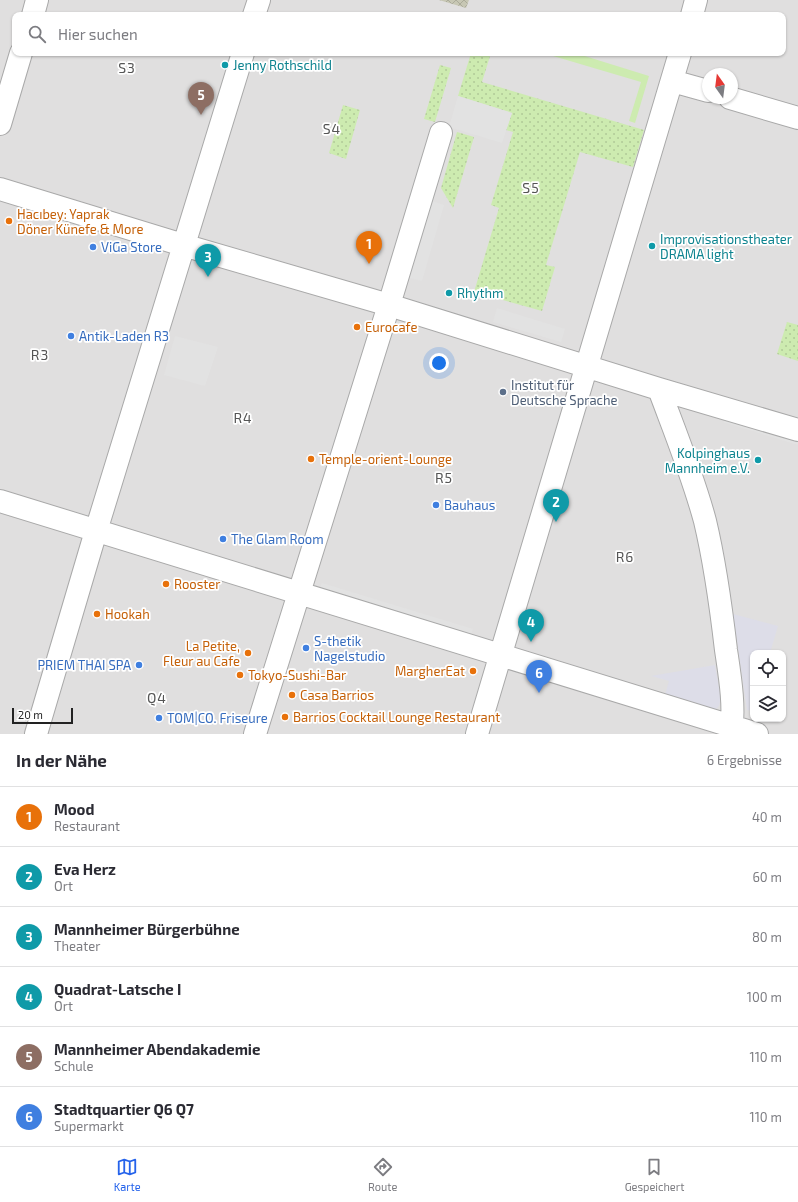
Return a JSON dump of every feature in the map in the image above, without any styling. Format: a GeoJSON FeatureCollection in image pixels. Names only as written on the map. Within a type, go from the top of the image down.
{"type":"FeatureCollection","features":[{"type":"Feature","properties":{"kind":"street"},"geometry":{"type":"LineString","coordinates":[[33,12],[37,0]]}},
{"type":"Feature","properties":{"kind":"street"},"geometry":{"type":"LineString","coordinates":[[255,12],[259,0]]}},
{"type":"Feature","properties":{"kind":"street"},"geometry":{"type":"LineString","coordinates":[[693,12],[696,0]]}},
{"type":"Feature","properties":{"kind":"street"},"geometry":{"type":"LineString","coordinates":[[0,124],[20,56]]}},
{"type":"Feature","properties":{"kind":"street"},"geometry":{"type":"LineString","coordinates":[[36,734],[96,531],[241,56]]}},
{"type":"Feature","properties":{"kind":"street"},"geometry":{"type":"LineString","coordinates":[[477,734],[588,366],[679,56]]}},
{"type":"Feature","properties":{"kind":"street"},"geometry":{"type":"LineString","coordinates":[[672,81],[702,89]]}},
{"type":"Feature","properties":{"kind":"street"},"geometry":{"type":"LineString","coordinates":[[738,100],[798,118]]}},
{"type":"Feature","properties":{"kind":"street"},"geometry":{"type":"LineString","coordinates":[[254,734],[389,305],[441,133]]}},
{"type":"Feature","properties":{"kind":"street"},"geometry":{"type":"LineString","coordinates":[[0,189],[183,245],[389,305],[659,389],[798,430]]}},
{"type":"Feature","properties":{"kind":"street"},"geometry":{"type":"LineString","coordinates":[[659,389],[705,521],[721,604],[731,692],[731,730]]}},
{"type":"Feature","properties":{"kind":"street"},"geometry":{"type":"LineString","coordinates":[[0,501],[501,655],[731,730],[757,734]]}},
{"type":"Feature","properties":{"kind":"shaded area"},"geometry":{"type":"Polygon","coordinates":[[[0,0],[798,0],[798,734],[0,734],[0,0]]]}},
{"type":"Feature","properties":{"kind":"shaded area"},"geometry":{"type":"Polygon","coordinates":[[[439,0],[469,0],[466,8],[439,0]]]}},
{"type":"Feature","properties":{"kind":"shaded area"},"geometry":{"type":"Polygon","coordinates":[[[458,96],[512,113],[502,143],[449,127],[458,96]]]}},
{"type":"Feature","properties":{"kind":"shaded area"},"geometry":{"type":"Polygon","coordinates":[[[429,200],[444,205],[422,281],[406,277],[429,200]]]}},
{"type":"Feature","properties":{"kind":"shaded area"},"geometry":{"type":"Polygon","coordinates":[[[497,308],[565,329],[561,342],[493,322],[497,308]]]}},
{"type":"Feature","properties":{"kind":"shaded area"},"geometry":{"type":"Polygon","coordinates":[[[175,336],[218,347],[205,386],[164,375],[175,336]]]}},
{"type":"Feature","properties":{"kind":"shaded area"},"geometry":{"type":"Polygon","coordinates":[[[732,415],[798,435],[798,445],[723,422],[732,415]]]}},
{"type":"Feature","properties":{"kind":"shaded area"},"geometry":{"type":"Polygon","coordinates":[[[322,583],[473,629],[470,638],[319,591],[322,583]]]}},
{"type":"Feature","properties":{"kind":"shaded area"},"geometry":{"type":"Polygon","coordinates":[[[733,614],[778,626],[771,650],[750,650],[750,711],[747,710],[733,614]]]}},
{"type":"Feature","properties":{"kind":"shaded area"},"geometry":{"type":"Polygon","coordinates":[[[715,665],[721,698],[719,706],[716,709],[710,709],[665,695],[669,681],[651,676],[715,665]]]}},
{"type":"Feature","properties":{"kind":"green space"},"geometry":{"type":"Polygon","coordinates":[[[470,56],[490,56],[482,82],[644,130],[633,167],[580,152],[546,265],[555,267],[542,311],[474,292],[499,208],[491,205],[513,132],[506,130],[512,113],[458,96],[470,56]]]}},
{"type":"Feature","properties":{"kind":"green space"},"geometry":{"type":"Polygon","coordinates":[[[553,56],[585,56],[649,76],[635,123],[629,121],[641,82],[553,56]]]}},
{"type":"Feature","properties":{"kind":"green space"},"geometry":{"type":"Polygon","coordinates":[[[440,65],[451,68],[435,122],[424,119],[440,65]]]}},
{"type":"Feature","properties":{"kind":"green space"},"geometry":{"type":"Polygon","coordinates":[[[343,105],[360,110],[346,159],[329,153],[343,105]]]}},
{"type":"Feature","properties":{"kind":"green space"},"geometry":{"type":"Polygon","coordinates":[[[457,132],[474,137],[453,208],[441,188],[457,132]]]}},
{"type":"Feature","properties":{"kind":"green space"},"geometry":{"type":"Polygon","coordinates":[[[787,322],[798,325],[798,361],[777,354],[787,322]]]}},
{"type":"Feature","properties":{"kind":"place","name":"Jenny Rothschild"},"geometry":{"type":"Point","coordinates":[225,65]}},
{"type":"Feature","properties":{"kind":"place","name":"Mannheimer Abendakademie"},"geometry":{"type":"Point","coordinates":[201,115]}},
{"type":"Feature","properties":{"kind":"place","name":"Hacıbey: Yaprak Döner Künefe & More"},"geometry":{"type":"Point","coordinates":[9,221]}},
{"type":"Feature","properties":{"kind":"place","name":"Improvisationstheater DRAMA light"},"geometry":{"type":"Point","coordinates":[652,246]}},
{"type":"Feature","properties":{"kind":"place","name":"ViGa Store"},"geometry":{"type":"Point","coordinates":[93,247]}},
{"type":"Feature","properties":{"kind":"place","name":"Mood"},"geometry":{"type":"Point","coordinates":[369,264]}},
{"type":"Feature","properties":{"kind":"place","name":"Mannheimer Bürgerbühne"},"geometry":{"type":"Point","coordinates":[208,277]}},
{"type":"Feature","properties":{"kind":"place","name":"Rhythm"},"geometry":{"type":"Point","coordinates":[449,293]}},
{"type":"Feature","properties":{"kind":"place","name":"Eurocafe"},"geometry":{"type":"Point","coordinates":[357,327]}},
{"type":"Feature","properties":{"kind":"place","name":"Antik-Laden R3"},"geometry":{"type":"Point","coordinates":[71,336]}},
{"type":"Feature","properties":{"kind":"place","name":"Institut für Deutsche Sprache"},"geometry":{"type":"Point","coordinates":[503,392]}},
{"type":"Feature","properties":{"kind":"place","name":"Temple-orient-Lounge"},"geometry":{"type":"Point","coordinates":[311,459]}},
{"type":"Feature","properties":{"kind":"place","name":"Kolpinghaus Mannheim e.V."},"geometry":{"type":"Point","coordinates":[758,460]}},
{"type":"Feature","properties":{"kind":"place","name":"Bauhaus"},"geometry":{"type":"Point","coordinates":[436,505]}},
{"type":"Feature","properties":{"kind":"place","name":"Eva Herz"},"geometry":{"type":"Point","coordinates":[556,522]}},
{"type":"Feature","properties":{"kind":"place","name":"The Glam Room"},"geometry":{"type":"Point","coordinates":[223,539]}},
{"type":"Feature","properties":{"kind":"place","name":"Rooster"},"geometry":{"type":"Point","coordinates":[166,584]}},
{"type":"Feature","properties":{"kind":"place","name":"Hookah"},"geometry":{"type":"Point","coordinates":[97,614]}},
{"type":"Feature","properties":{"kind":"place","name":"Quadrat-Latsche I"},"geometry":{"type":"Point","coordinates":[531,642]}},
{"type":"Feature","properties":{"kind":"place","name":"S-thetik Nagelstudio"},"geometry":{"type":"Point","coordinates":[306,648]}},
{"type":"Feature","properties":{"kind":"place","name":"La Petite, Fleur au Cafe"},"geometry":{"type":"Point","coordinates":[248,653]}},
{"type":"Feature","properties":{"kind":"place","name":"PRIEM THAI SPA"},"geometry":{"type":"Point","coordinates":[139,665]}},
{"type":"Feature","properties":{"kind":"place","name":"MargherEat"},"geometry":{"type":"Point","coordinates":[473,671]}},
{"type":"Feature","properties":{"kind":"place","name":"Tokyo-Sushi-Bar"},"geometry":{"type":"Point","coordinates":[240,675]}},
{"type":"Feature","properties":{"kind":"place","name":"Stadtquartier Q6 Q7"},"geometry":{"type":"Point","coordinates":[539,693]}},
{"type":"Feature","properties":{"kind":"place","name":"Casa Barrios"},"geometry":{"type":"Point","coordinates":[292,695]}},
{"type":"Feature","properties":{"kind":"place","name":"Barrios Cocktail Lounge Restaurant"},"geometry":{"type":"Point","coordinates":[285,717]}},
{"type":"Feature","properties":{"kind":"place","name":"TOM|CO. Friseure"},"geometry":{"type":"Point","coordinates":[159,718]}},
{"type":"Feature","properties":{"kind":"district","name":"S3"},"geometry":{"type":"Point","coordinates":[127,67]}},
{"type":"Feature","properties":{"kind":"district","name":"S4"},"geometry":{"type":"Point","coordinates":[332,128]}},
{"type":"Feature","properties":{"kind":"district","name":"S5"},"geometry":{"type":"Point","coordinates":[531,187]}},
{"type":"Feature","properties":{"kind":"district","name":"R3"},"geometry":{"type":"Point","coordinates":[40,354]}},
{"type":"Feature","properties":{"kind":"district","name":"R4"},"geometry":{"type":"Point","coordinates":[243,417]}},
{"type":"Feature","properties":{"kind":"district","name":"R5"},"geometry":{"type":"Point","coordinates":[444,477]}},
{"type":"Feature","properties":{"kind":"district","name":"R6"},"geometry":{"type":"Point","coordinates":[625,556]}},
{"type":"Feature","properties":{"kind":"district","name":"Q4"},"geometry":{"type":"Point","coordinates":[157,697]}}]}
